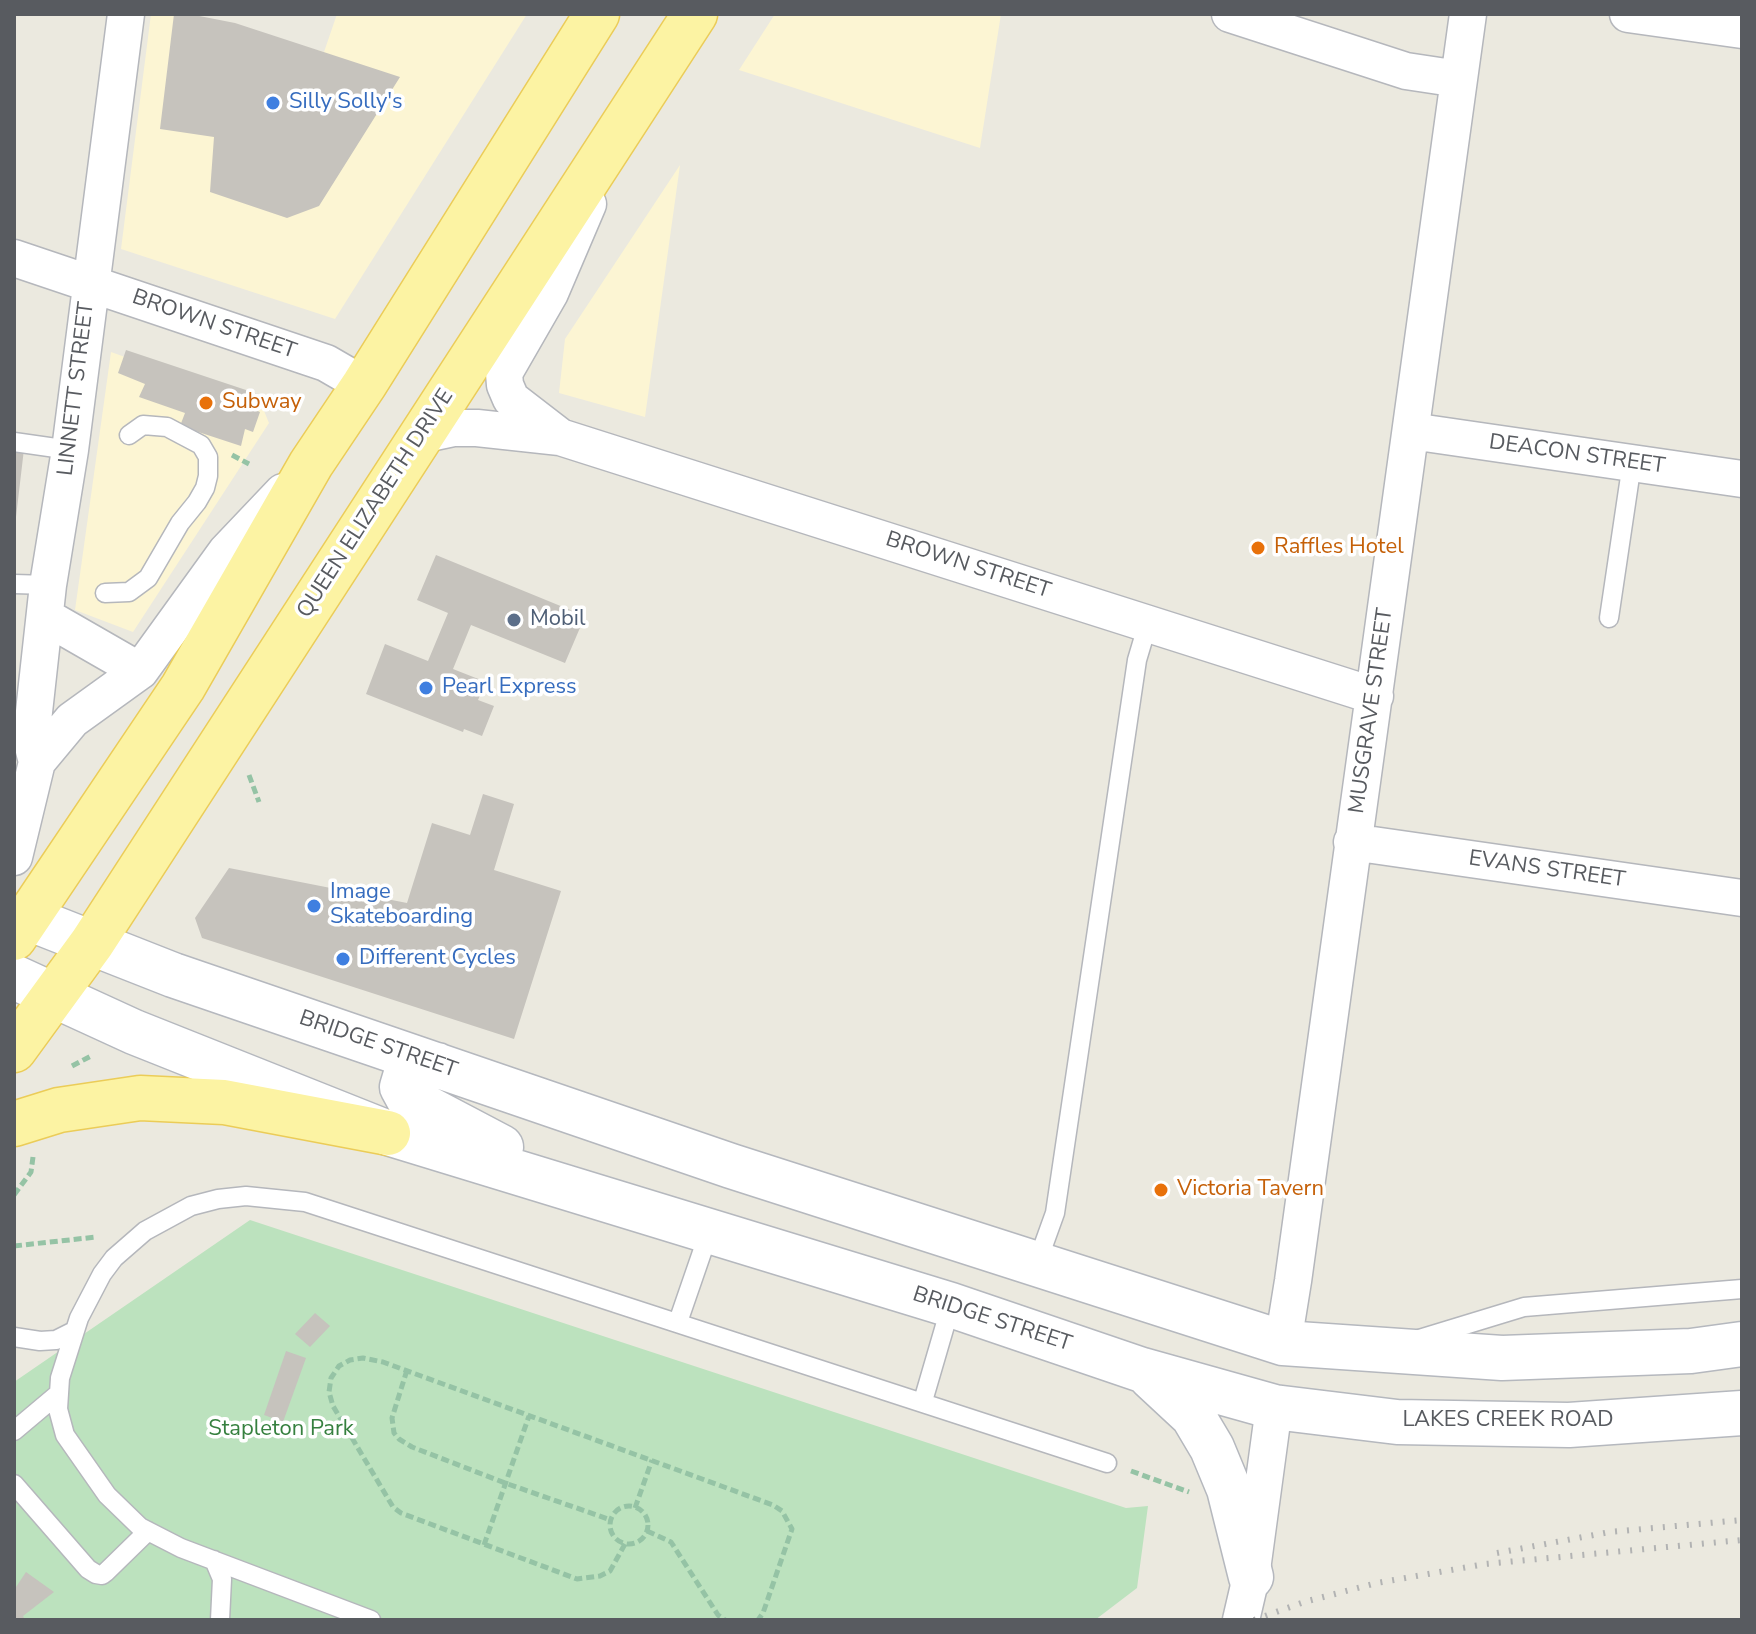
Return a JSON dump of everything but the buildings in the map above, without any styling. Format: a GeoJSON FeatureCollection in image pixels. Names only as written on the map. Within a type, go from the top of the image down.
{"type":"FeatureCollection","features":[{"type":"Feature","properties":{"kind":"main road"},"geometry":{"type":"LineString","coordinates":[[21,928],[183,687],[311,464],[597,14]]}},
{"type":"Feature","properties":{"kind":"main road","name":"QUEEN ELIZABETH DRIVE"},"geometry":{"type":"LineString","coordinates":[[14,1050],[92,943],[695,14]]}},
{"type":"Feature","properties":{"kind":"main road","name":"BRIDGE STREET"},"geometry":{"type":"LineString","coordinates":[[21,928],[92,943],[188,980],[731,1166],[1283,1343]]}},
{"type":"Feature","properties":{"kind":"main road","name":"BRIDGE STREET"},"geometry":{"type":"LineString","coordinates":[[14,977],[134,1032],[388,1133],[951,1305],[1142,1370],[1274,1407]]}},
{"type":"Feature","properties":{"kind":"main road"},"geometry":{"type":"LineString","coordinates":[[437,1065],[405,1077],[402,1087],[408,1098],[591,1195]]}},
{"type":"Feature","properties":{"kind":"main road"},"geometry":{"type":"LineString","coordinates":[[24,1138],[59,1110],[140,1098],[224,1102],[388,1133]]}},
{"type":"Feature","properties":{"kind":"main road"},"geometry":{"type":"LineString","coordinates":[[709,1232],[731,1166]]}},
{"type":"Feature","properties":{"kind":"main road"},"geometry":{"type":"LineString","coordinates":[[1283,1343],[1502,1358],[1691,1351],[1742,1344]]}},
{"type":"Feature","properties":{"kind":"main road","name":"MUSGRAVE STREET"},"geometry":{"type":"LineString","coordinates":[[1274,1407],[1283,1343]]}},
{"type":"Feature","properties":{"kind":"main road"},"geometry":{"type":"LineString","coordinates":[[1142,1370],[1193,1416],[1212,1448],[1229,1489],[1251,1577]]}},
{"type":"Feature","properties":{"kind":"main road","name":"LAKES CREEK ROAD"},"geometry":{"type":"LineString","coordinates":[[1274,1407],[1397,1422],[1554,1425],[1742,1413]]}},
{"type":"Feature","properties":{"kind":"street","name":"LINNETT STREET"},"geometry":{"type":"LineString","coordinates":[[37,762],[31,739],[36,596],[70,450],[126,14]]}},
{"type":"Feature","properties":{"kind":"street"},"geometry":{"type":"LineString","coordinates":[[1230,14],[1406,71],[1459,79]]}},
{"type":"Feature","properties":{"kind":"street","name":"MUSGRAVE STREET"},"geometry":{"type":"LineString","coordinates":[[1283,1343],[1468,14]]}},
{"type":"Feature","properties":{"kind":"street"},"geometry":{"type":"LineString","coordinates":[[1628,14],[1742,30]]}},
{"type":"Feature","properties":{"kind":"street","name":"BROWN STREET"},"geometry":{"type":"LineString","coordinates":[[560,437],[511,399],[504,373],[550,293],[618,132]]}},
{"type":"Feature","properties":{"kind":"street","name":"BROWN STREET"},"geometry":{"type":"LineString","coordinates":[[14,258],[326,363],[364,385]]}},
{"type":"Feature","properties":{"kind":"street","name":"BROWN STREET"},"geometry":{"type":"LineString","coordinates":[[421,435],[454,428],[477,428],[560,437],[1375,696]]}},
{"type":"Feature","properties":{"kind":"street","name":"DEACON STREET"},"geometry":{"type":"LineString","coordinates":[[1411,431],[1742,479]]}},
{"type":"Feature","properties":{"kind":"street"},"geometry":{"type":"LineString","coordinates":[[14,857],[37,762],[72,720],[140,671],[226,552],[311,464]]}},
{"type":"Feature","properties":{"kind":"street"},"geometry":{"type":"LineString","coordinates":[[36,596],[140,671]]}},
{"type":"Feature","properties":{"kind":"street","name":"EVANS STREET"},"geometry":{"type":"LineString","coordinates":[[1352,842],[1742,898]]}},
{"type":"Feature","properties":{"kind":"street"},"geometry":{"type":"LineString","coordinates":[[1241,1620],[1251,1577],[1274,1407]]}},
{"type":"Feature","properties":{"kind":"lane"},"geometry":{"type":"LineString","coordinates":[[105,593],[129,592],[148,578],[180,523],[197,502],[208,476],[209,462],[201,445],[167,427],[143,425],[129,435]]}},
{"type":"Feature","properties":{"kind":"lane"},"geometry":{"type":"LineString","coordinates":[[14,442],[70,450]]}},
{"type":"Feature","properties":{"kind":"lane"},"geometry":{"type":"LineString","coordinates":[[1609,618],[1632,463]]}},
{"type":"Feature","properties":{"kind":"lane"},"geometry":{"type":"LineString","coordinates":[[1037,1263],[1055,1213],[1137,660],[1148,623]]}},
{"type":"Feature","properties":{"kind":"lane"},"geometry":{"type":"LineString","coordinates":[[371,1620],[181,1548],[140,1527],[107,1495],[65,1435],[58,1409],[60,1378],[74,1331],[102,1274],[126,1246],[145,1231],[191,1206],[246,1196],[305,1202],[1107,1463]]}},
{"type":"Feature","properties":{"kind":"lane"},"geometry":{"type":"LineString","coordinates":[[678,1322],[709,1232]]}},
{"type":"Feature","properties":{"kind":"lane"},"geometry":{"type":"LineString","coordinates":[[1386,1349],[1524,1307],[1742,1289]]}},
{"type":"Feature","properties":{"kind":"lane"},"geometry":{"type":"LineString","coordinates":[[923,1401],[951,1305]]}},
{"type":"Feature","properties":{"kind":"lane"},"geometry":{"type":"LineString","coordinates":[[14,1337],[56,1340],[74,1331]]}},
{"type":"Feature","properties":{"kind":"lane"},"geometry":{"type":"LineString","coordinates":[[14,1431],[58,1394]]}},
{"type":"Feature","properties":{"kind":"lane"},"geometry":{"type":"LineString","coordinates":[[14,1484],[88,1569],[96,1574],[106,1572],[148,1531]]}},
{"type":"Feature","properties":{"kind":"lane"},"geometry":{"type":"LineString","coordinates":[[214,1560],[222,1579],[220,1620]]}},
{"type":"Feature","properties":{"kind":"path"},"geometry":{"type":"LineString","coordinates":[[14,1195],[31,1172],[24,1138]]}},
{"type":"Feature","properties":{"kind":"path"},"geometry":{"type":"LineString","coordinates":[[14,1246],[111,1235],[126,1246]]}},
{"type":"Feature","properties":{"kind":"path"},"geometry":{"type":"LineString","coordinates":[[625,1544],[610,1571],[600,1576],[577,1579],[409,1517],[393,1507],[333,1406],[329,1392],[331,1378],[339,1366],[363,1358],[407,1370],[773,1505],[788,1519],[792,1529],[758,1620]]}},
{"type":"Feature","properties":{"kind":"path"},"geometry":{"type":"LineString","coordinates":[[407,1370],[392,1418],[394,1433],[399,1439],[412,1447],[505,1483],[611,1520]]}},
{"type":"Feature","properties":{"kind":"path"},"geometry":{"type":"LineString","coordinates":[[484,1545],[529,1416]]}},
{"type":"Feature","properties":{"kind":"path"},"geometry":{"type":"LineString","coordinates":[[635,1508],[652,1460]]}},
{"type":"Feature","properties":{"kind":"path"},"geometry":{"type":"LineString","coordinates":[[635,1508],[647,1520],[647,1531],[641,1540],[625,1544],[615,1538],[611,1520],[618,1510],[635,1508]]}},
{"type":"Feature","properties":{"kind":"path"},"geometry":{"type":"LineString","coordinates":[[647,1531],[671,1542],[718,1615],[725,1620]]}},
{"type":"Feature","properties":{"kind":"shaded area"},"geometry":{"type":"Polygon","coordinates":[[[151,14],[187,14],[324,52],[337,14],[527,14],[335,319],[121,249],[151,14]]]}},
{"type":"Feature","properties":{"kind":"shaded area"},"geometry":{"type":"Polygon","coordinates":[[[775,14],[1001,14],[980,148],[739,70],[775,14]]]}},
{"type":"Feature","properties":{"kind":"shaded area"},"geometry":{"type":"Polygon","coordinates":[[[680,165],[645,417],[559,393],[565,339],[680,165]]]}},
{"type":"Feature","properties":{"kind":"shaded area"},"geometry":{"type":"Polygon","coordinates":[[[111,352],[262,406],[269,423],[133,632],[75,610],[111,352]]]}},
{"type":"Feature","properties":{"kind":"green space","name":"Stapleton Park"},"geometry":{"type":"Polygon","coordinates":[[[250,1220],[1126,1508],[1148,1506],[1137,1588],[1095,1620],[14,1620],[14,1382],[250,1220]]]}},
{"type":"Feature","properties":{"kind":"railway"},"geometry":{"type":"LineString","coordinates":[[1497,1553],[1610,1532],[1742,1520]]}},
{"type":"Feature","properties":{"kind":"railway"},"geometry":{"type":"LineString","coordinates":[[1254,1620],[1304,1602],[1377,1583],[1485,1564],[1742,1540]]}},
{"type":"Feature","properties":{"kind":"place","name":"Silly Solly's"},"geometry":{"type":"Point","coordinates":[273,103]}},
{"type":"Feature","properties":{"kind":"place","name":"Subway"},"geometry":{"type":"Point","coordinates":[206,403]}},
{"type":"Feature","properties":{"kind":"place","name":"Raffles Hotel"},"geometry":{"type":"Point","coordinates":[1258,548]}},
{"type":"Feature","properties":{"kind":"place","name":"Mobil"},"geometry":{"type":"Point","coordinates":[514,620]}},
{"type":"Feature","properties":{"kind":"place","name":"Pearl Express"},"geometry":{"type":"Point","coordinates":[426,688]}},
{"type":"Feature","properties":{"kind":"place","name":"Image Skateboarding"},"geometry":{"type":"Point","coordinates":[314,906]}},
{"type":"Feature","properties":{"kind":"place","name":"Different Cycles"},"geometry":{"type":"Point","coordinates":[343,959]}},
{"type":"Feature","properties":{"kind":"place","name":"Victoria Tavern"},"geometry":{"type":"Point","coordinates":[1161,1190]}}]}
